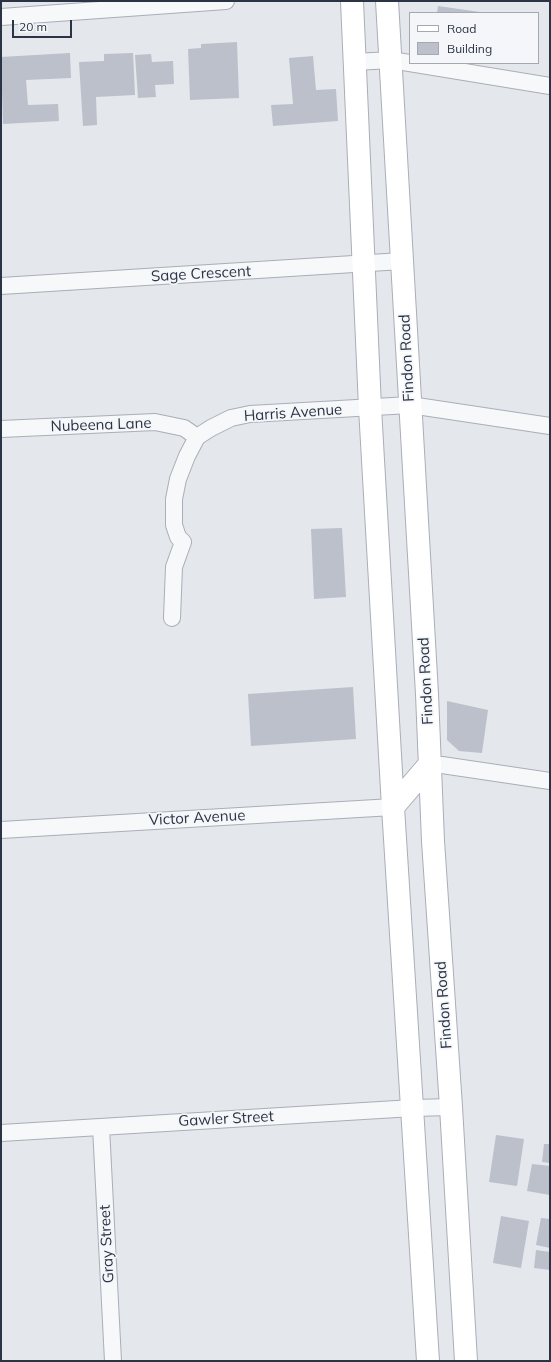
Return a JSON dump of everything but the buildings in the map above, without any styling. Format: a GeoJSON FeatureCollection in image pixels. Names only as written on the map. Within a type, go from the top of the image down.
{"type":"FeatureCollection","features":[{"type":"Feature","properties":{"kind":"main road"},"geometry":{"type":"LineString","coordinates":[[352,1],[362,264],[370,408],[393,807],[428,1361]]}},
{"type":"Feature","properties":{"kind":"main road","name":"Findon Road"},"geometry":{"type":"LineString","coordinates":[[387,1],[426,686],[433,841],[466,1361]]}},
{"type":"Feature","properties":{"kind":"main road"},"geometry":{"type":"LineString","coordinates":[[393,807],[429,765]]}},
{"type":"Feature","properties":{"kind":"street"},"geometry":{"type":"LineString","coordinates":[[1,17],[226,1]]}},
{"type":"Feature","properties":{"kind":"street"},"geometry":{"type":"LineString","coordinates":[[355,62],[391,60],[409,63]]}},
{"type":"Feature","properties":{"kind":"street"},"geometry":{"type":"LineString","coordinates":[[415,64],[550,86]]}},
{"type":"Feature","properties":{"kind":"street","name":"Sage Crescent"},"geometry":{"type":"LineString","coordinates":[[1,286],[402,262]]}},
{"type":"Feature","properties":{"kind":"street","name":"Harris Avenue"},"geometry":{"type":"LineString","coordinates":[[197,437],[231,418],[250,414],[410,406],[550,426]]}},
{"type":"Feature","properties":{"kind":"street","name":"Nubeena Lane"},"geometry":{"type":"LineString","coordinates":[[1,429],[155,422],[184,428],[197,437]]}},
{"type":"Feature","properties":{"kind":"street"},"geometry":{"type":"LineString","coordinates":[[172,618],[174,567],[183,542],[175,531],[173,516],[174,499],[178,479],[187,456],[197,437]]}},
{"type":"Feature","properties":{"kind":"street"},"geometry":{"type":"LineString","coordinates":[[429,765],[442,765],[550,782]]}},
{"type":"Feature","properties":{"kind":"street","name":"Victor Avenue"},"geometry":{"type":"LineString","coordinates":[[1,830],[393,807]]}},
{"type":"Feature","properties":{"kind":"street","name":"Gawler Street"},"geometry":{"type":"LineString","coordinates":[[1,1133],[451,1107]]}},
{"type":"Feature","properties":{"kind":"street","name":"Gray Street"},"geometry":{"type":"LineString","coordinates":[[101,1127],[113,1361]]}}]}
